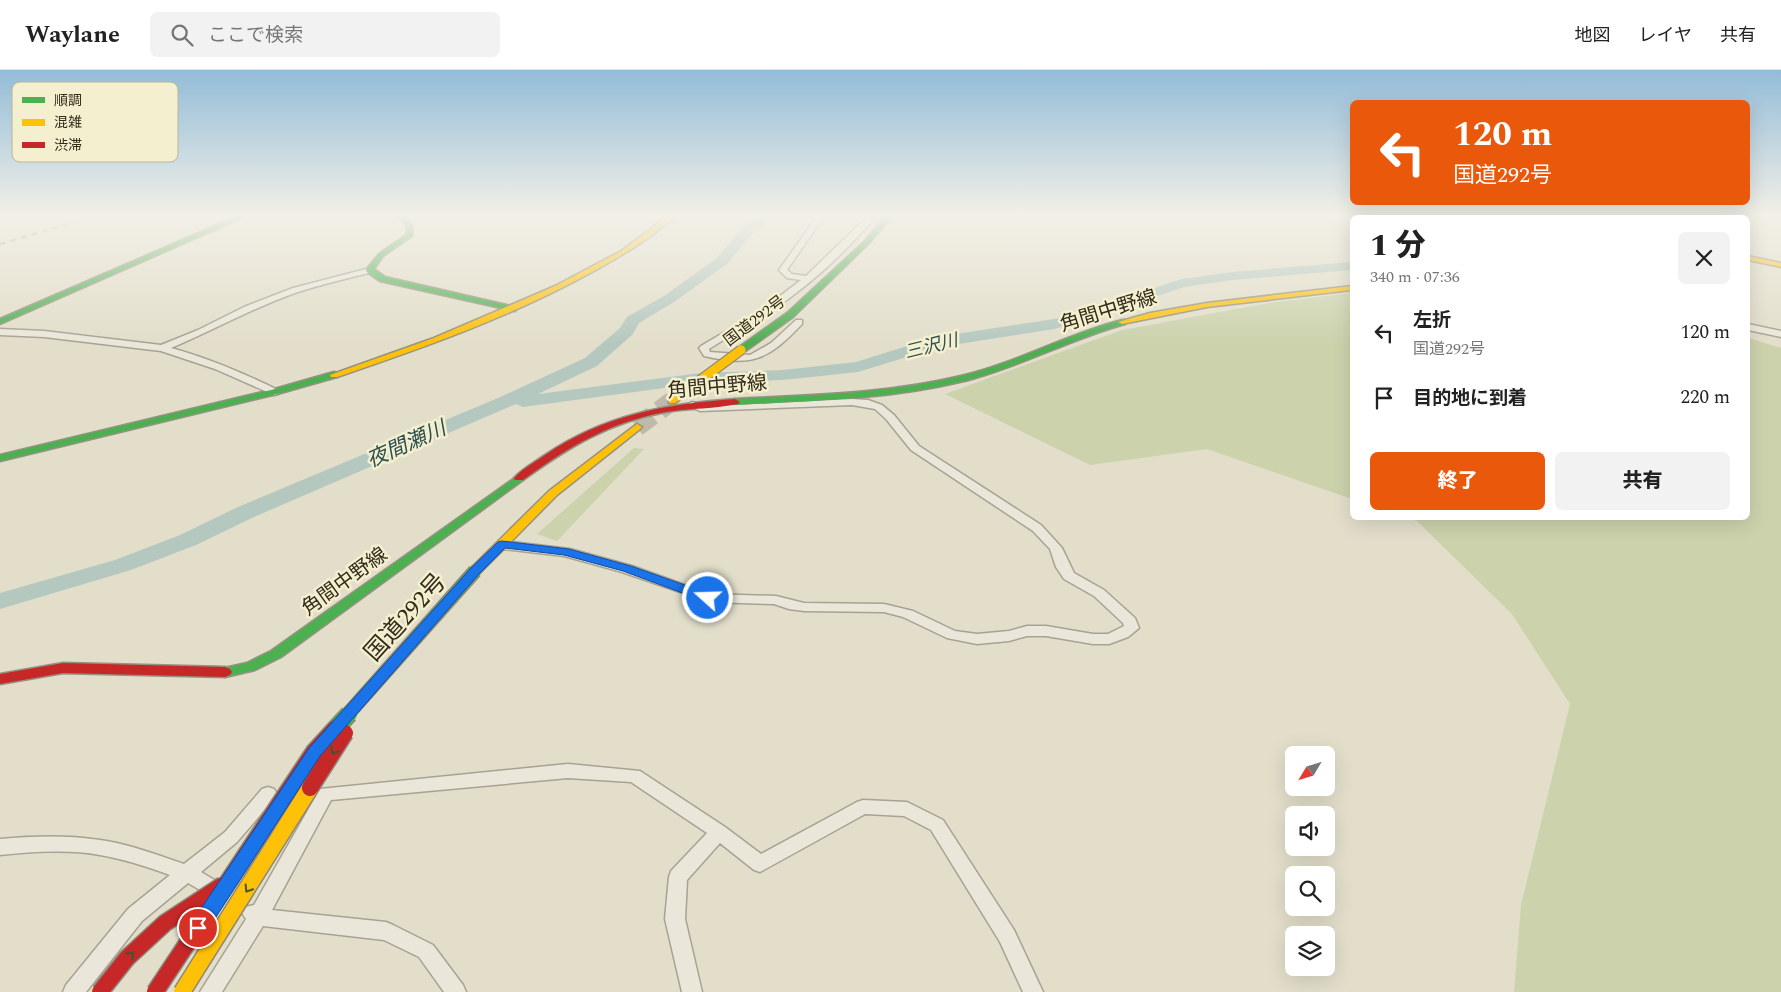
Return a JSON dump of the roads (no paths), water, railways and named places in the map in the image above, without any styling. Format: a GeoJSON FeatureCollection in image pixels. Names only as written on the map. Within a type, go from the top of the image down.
{"type":"FeatureCollection","features":[{"type":"Feature","properties":{"kind":"main road"},"geometry":{"type":"LineString","coordinates":[[0,322],[146,258]]}},
{"type":"Feature","properties":{"kind":"main road"},"geometry":{"type":"LineString","coordinates":[[377,258],[370,270],[383,279],[512,308]]}},
{"type":"Feature","properties":{"kind":"main road"},"geometry":{"type":"LineString","coordinates":[[0,458],[274,392],[336,374],[437,340],[558,288],[612,258]]}},
{"type":"Feature","properties":{"kind":"main road","name":"国道292号"},"geometry":{"type":"LineString","coordinates":[[672,401],[790,315],[850,258]]}},
{"type":"Feature","properties":{"kind":"main road"},"geometry":{"type":"LineString","coordinates":[[1750,258],[1781,265]]}},
{"type":"Feature","properties":{"kind":"main road","name":"角間中野線"},"geometry":{"type":"LineString","coordinates":[[0,679],[63,668],[231,672],[250,667],[276,654],[552,454],[600,428],[663,409],[690,405],[859,395],[937,383],[993,370],[1114,324],[1153,314],[1232,300],[1350,288]]}},
{"type":"Feature","properties":{"kind":"main road","name":"国道292号"},"geometry":{"type":"LineString","coordinates":[[155,992],[231,880],[314,752],[475,571],[553,493],[637,427]]}},
{"type":"Feature","properties":{"kind":"main road"},"geometry":{"type":"LineString","coordinates":[[182,992],[306,798],[377,679]]}},
{"type":"Feature","properties":{"kind":"main road"},"geometry":{"type":"LineString","coordinates":[[100,992],[127,958],[165,923],[231,880]]}},
{"type":"Feature","properties":{"kind":"street"},"geometry":{"type":"LineString","coordinates":[[791,258],[783,270],[790,276],[806,278]]}},
{"type":"Feature","properties":{"kind":"street"},"geometry":{"type":"LineString","coordinates":[[799,322],[787,335],[773,345],[760,354],[747,359],[707,354],[704,348],[773,306],[830,258]]}},
{"type":"Feature","properties":{"kind":"street"},"geometry":{"type":"LineString","coordinates":[[162,348],[255,306],[296,290],[370,270]]}},
{"type":"Feature","properties":{"kind":"street"},"geometry":{"type":"LineString","coordinates":[[1750,327],[1781,334]]}},
{"type":"Feature","properties":{"kind":"street"},"geometry":{"type":"LineString","coordinates":[[0,332],[44,334],[162,348],[230,371],[274,392]]}},
{"type":"Feature","properties":{"kind":"street"},"geometry":{"type":"LineString","coordinates":[[502,545],[565,552],[627,568],[708,598],[776,600],[789,605],[804,607],[884,608],[908,614],[952,635],[977,639],[1009,636],[1027,631],[1046,631],[1093,639],[1110,639],[1132,628],[1130,621],[1099,593],[1069,576],[1063,567],[1056,548],[1037,528],[915,448],[906,440],[882,409],[870,403],[852,402],[736,408],[700,408],[690,405]]}},
{"type":"Feature","properties":{"kind":"street"},"geometry":{"type":"LineString","coordinates":[[73,992],[135,915],[230,837],[261,804],[335,704]]}},
{"type":"Feature","properties":{"kind":"street"},"geometry":{"type":"LineString","coordinates":[[210,992],[258,917],[326,794],[568,771],[634,776],[719,832],[760,864],[863,807],[907,809],[937,825],[1007,936],[1033,992]]}},
{"type":"Feature","properties":{"kind":"street"},"geometry":{"type":"LineString","coordinates":[[692,992],[675,919],[678,877],[719,832]]}},
{"type":"Feature","properties":{"kind":"street"},"geometry":{"type":"LineString","coordinates":[[0,847],[32,844],[99,848],[144,858],[187,873],[258,917],[386,931],[426,951],[456,992]]}},
{"type":"Feature","properties":{"kind":"waterway","name":"夜間瀬川"},"geometry":{"type":"LineString","coordinates":[[0,601],[123,565],[188,540],[246,512],[505,402],[591,362],[627,331],[633,320],[669,299],[724,258]]}},
{"type":"Feature","properties":{"kind":"waterway","name":"三沢川"},"geometry":{"type":"LineString","coordinates":[[523,401],[701,378],[783,375],[858,367],[936,342],[1054,324],[1078,318],[1182,283],[1232,276],[1350,266]]}},
{"type":"Feature","properties":{"kind":"tunnel"},"geometry":{"type":"LineString","coordinates":[[637,427],[672,401]]}}]}
